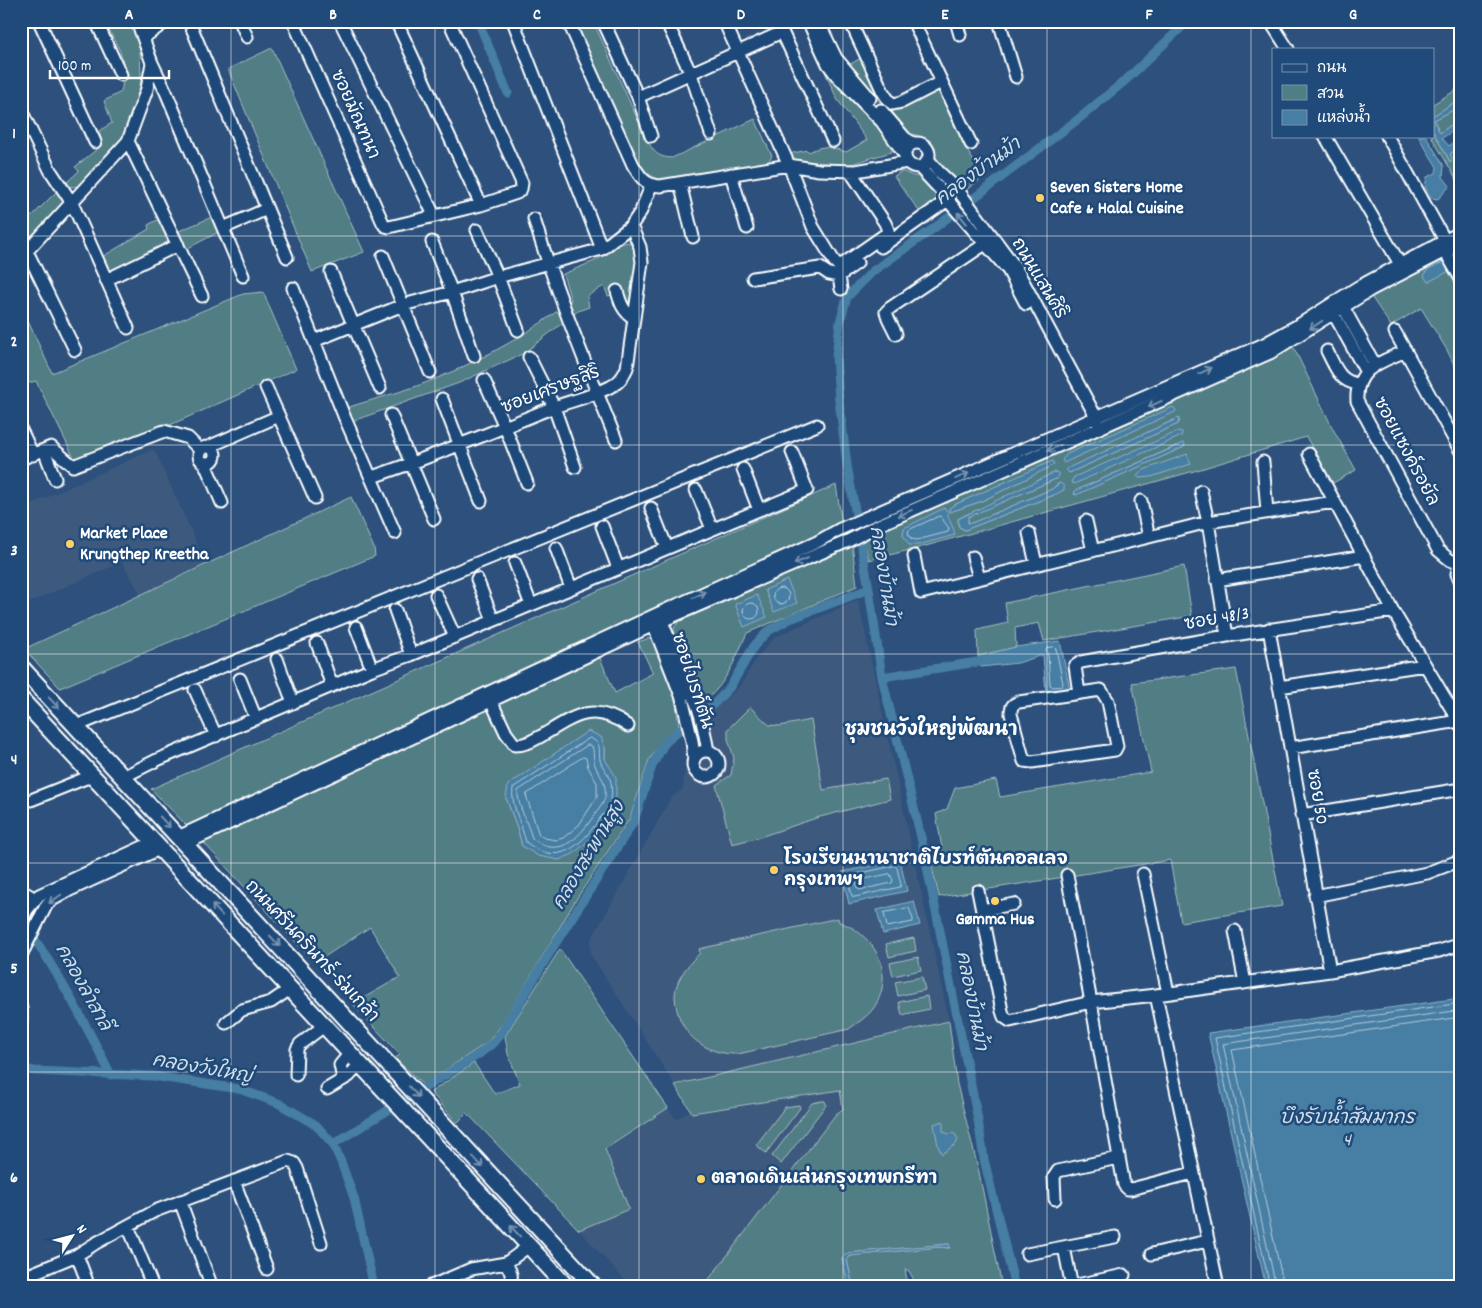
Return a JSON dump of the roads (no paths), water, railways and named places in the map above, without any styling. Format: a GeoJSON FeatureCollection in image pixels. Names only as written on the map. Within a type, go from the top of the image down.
{"type":"FeatureCollection","features":[{"type":"Feature","properties":{"kind":"main road","name":"ถนนศรีนครินทร์-ร่มเกล้า"},"geometry":{"type":"LineString","coordinates":[[21,667],[594,1287]]}},
{"type":"Feature","properties":{"kind":"main road"},"geometry":{"type":"LineString","coordinates":[[21,699],[564,1284]]}},
{"type":"Feature","properties":{"kind":"main road","name":"ถนนศรีนครินทร์-ร่มเกล้า"},"geometry":{"type":"LineString","coordinates":[[573,1263],[603,1287]]}},
{"type":"Feature","properties":{"kind":"street"},"geometry":{"type":"LineString","coordinates":[[39,21],[95,142]]}},
{"type":"Feature","properties":{"kind":"street"},"geometry":{"type":"LineString","coordinates":[[96,21],[121,74]]}},
{"type":"Feature","properties":{"kind":"street"},"geometry":{"type":"LineString","coordinates":[[137,21],[152,63],[243,276]]}},
{"type":"Feature","properties":{"kind":"street"},"geometry":{"type":"LineString","coordinates":[[143,38],[167,21]]}},
{"type":"Feature","properties":{"kind":"street"},"geometry":{"type":"LineString","coordinates":[[189,21],[287,257]]}},
{"type":"Feature","properties":{"kind":"street"},"geometry":{"type":"LineString","coordinates":[[240,21],[247,37]]}},
{"type":"Feature","properties":{"kind":"street","name":"ซอยมัณฑนา"},"geometry":{"type":"LineString","coordinates":[[293,21],[383,223],[389,227],[434,215]]}},
{"type":"Feature","properties":{"kind":"street"},"geometry":{"type":"LineString","coordinates":[[340,21],[434,215],[481,205],[517,193],[521,189],[522,183],[449,21]]}},
{"type":"Feature","properties":{"kind":"street"},"geometry":{"type":"LineString","coordinates":[[396,21],[481,205]]}},
{"type":"Feature","properties":{"kind":"street"},"geometry":{"type":"LineString","coordinates":[[512,21],[602,249]]}},
{"type":"Feature","properties":{"kind":"street"},"geometry":{"type":"LineString","coordinates":[[568,21],[633,165],[641,178],[651,186],[788,165],[850,172],[872,170],[906,159]]}},
{"type":"Feature","properties":{"kind":"street"},"geometry":{"type":"LineString","coordinates":[[603,21],[638,97],[651,136]]}},
{"type":"Feature","properties":{"kind":"street"},"geometry":{"type":"LineString","coordinates":[[666,21],[691,74],[711,134]]}},
{"type":"Feature","properties":{"kind":"street"},"geometry":{"type":"LineString","coordinates":[[724,21],[788,165],[813,227],[838,265],[843,264],[886,234],[888,230],[850,172]]}},
{"type":"Feature","properties":{"kind":"street"},"geometry":{"type":"LineString","coordinates":[[808,21],[820,36]]}},
{"type":"Feature","properties":{"kind":"street"},"geometry":{"type":"LineString","coordinates":[[818,21],[828,64],[837,76],[862,95],[905,138],[913,143],[924,145],[928,152],[924,163],[911,165],[862,95]]}},
{"type":"Feature","properties":{"kind":"street"},"geometry":{"type":"LineString","coordinates":[[850,21],[882,92],[893,104],[902,102],[941,82]]}},
{"type":"Feature","properties":{"kind":"street"},"geometry":{"type":"LineString","coordinates":[[913,21],[971,144]]}},
{"type":"Feature","properties":{"kind":"street"},"geometry":{"type":"LineString","coordinates":[[956,21],[960,35]]}},
{"type":"Feature","properties":{"kind":"street"},"geometry":{"type":"LineString","coordinates":[[999,21],[1016,77]]}},
{"type":"Feature","properties":{"kind":"street"},"geometry":{"type":"LineString","coordinates":[[1270,21],[1287,48]]}},
{"type":"Feature","properties":{"kind":"street"},"geometry":{"type":"LineString","coordinates":[[638,97],[737,52],[779,26],[833,141]]}},
{"type":"Feature","properties":{"kind":"street"},"geometry":{"type":"LineString","coordinates":[[28,250],[128,141],[147,90],[152,63]]}},
{"type":"Feature","properties":{"kind":"street"},"geometry":{"type":"LineString","coordinates":[[21,110],[50,170],[72,203],[128,328]]}},
{"type":"Feature","properties":{"kind":"street"},"geometry":{"type":"LineString","coordinates":[[1326,138],[1400,264]]}},
{"type":"Feature","properties":{"kind":"street"},"geometry":{"type":"LineString","coordinates":[[1388,138],[1446,246],[1461,279]]}},
{"type":"Feature","properties":{"kind":"street"},"geometry":{"type":"LineString","coordinates":[[128,141],[202,296]]}},
{"type":"Feature","properties":{"kind":"street"},"geometry":{"type":"LineString","coordinates":[[906,159],[907,148],[913,143]]}},
{"type":"Feature","properties":{"kind":"street","name":"ถนนแสนศิริ"},"geometry":{"type":"LineString","coordinates":[[924,163],[938,172],[957,189],[981,220],[1016,268],[1028,300]]}},
{"type":"Feature","properties":{"kind":"street","name":"ถนนแสนศิริ"},"geometry":{"type":"LineString","coordinates":[[924,163],[950,201],[974,232],[1008,270],[1028,300],[1091,419],[1099,429]]}},
{"type":"Feature","properties":{"kind":"street"},"geometry":{"type":"LineString","coordinates":[[731,174],[747,228]]}},
{"type":"Feature","properties":{"kind":"street"},"geometry":{"type":"LineString","coordinates":[[680,183],[692,237]]}},
{"type":"Feature","properties":{"kind":"street"},"geometry":{"type":"LineString","coordinates":[[314,341],[403,305],[602,249],[631,226],[641,211],[651,186]]}},
{"type":"Feature","properties":{"kind":"street"},"geometry":{"type":"LineString","coordinates":[[753,278],[820,268],[829,274],[839,276],[950,201]]}},
{"type":"Feature","properties":{"kind":"street"},"geometry":{"type":"LineString","coordinates":[[223,228],[267,209]]}},
{"type":"Feature","properties":{"kind":"street"},"geometry":{"type":"LineString","coordinates":[[534,219],[548,264],[616,440]]}},
{"type":"Feature","properties":{"kind":"street","name":"ซอยเศรษฐสิริ"},"geometry":{"type":"LineString","coordinates":[[372,477],[460,445],[554,407],[598,393],[621,380],[627,368],[642,262],[640,247],[631,226]]}},
{"type":"Feature","properties":{"kind":"street"},"geometry":{"type":"LineString","coordinates":[[477,230],[498,277],[518,330]]}},
{"type":"Feature","properties":{"kind":"street"},"geometry":{"type":"LineString","coordinates":[[182,840],[491,701],[656,619],[846,542],[1099,429],[1399,274],[1446,246],[1461,232]]}},
{"type":"Feature","properties":{"kind":"street"},"geometry":{"type":"LineString","coordinates":[[21,239],[75,350]]}},
{"type":"Feature","properties":{"kind":"street"},"geometry":{"type":"LineString","coordinates":[[432,242],[474,356]]}},
{"type":"Feature","properties":{"kind":"street"},"geometry":{"type":"LineString","coordinates":[[1336,307],[1400,264],[1461,242]]}},
{"type":"Feature","properties":{"kind":"street"},"geometry":{"type":"LineString","coordinates":[[896,334],[886,312],[985,244]]}},
{"type":"Feature","properties":{"kind":"street"},"geometry":{"type":"LineString","coordinates":[[106,280],[178,245]]}},
{"type":"Feature","properties":{"kind":"street"},"geometry":{"type":"LineString","coordinates":[[384,256],[430,372]]}},
{"type":"Feature","properties":{"kind":"street"},"geometry":{"type":"LineString","coordinates":[[331,272],[380,388]]}},
{"type":"Feature","properties":{"kind":"street"},"geometry":{"type":"LineString","coordinates":[[839,276],[842,289]]}},
{"type":"Feature","properties":{"kind":"street"},"geometry":{"type":"LineString","coordinates":[[293,288],[344,416],[395,532]]}},
{"type":"Feature","properties":{"kind":"street"},"geometry":{"type":"LineString","coordinates":[[617,291],[620,303],[626,312],[634,318]]}},
{"type":"Feature","properties":{"kind":"street"},"geometry":{"type":"LineString","coordinates":[[1336,307],[1370,368],[1406,351]]}},
{"type":"Feature","properties":{"kind":"street"},"geometry":{"type":"LineString","coordinates":[[1395,332],[1461,452]]}},
{"type":"Feature","properties":{"kind":"street"},"geometry":{"type":"LineString","coordinates":[[1327,351],[1340,377],[1358,384]]}},
{"type":"Feature","properties":{"kind":"street"},"geometry":{"type":"LineString","coordinates":[[529,357],[554,407],[575,467]]}},
{"type":"Feature","properties":{"kind":"street","name":"ซอยแซงค์รอยัล"},"geometry":{"type":"LineString","coordinates":[[1370,368],[1358,384],[1356,391],[1357,401],[1438,550],[1450,560],[1460,564]]}},
{"type":"Feature","properties":{"kind":"street"},"geometry":{"type":"LineString","coordinates":[[484,380],[527,483]]}},
{"type":"Feature","properties":{"kind":"street"},"geometry":{"type":"LineString","coordinates":[[266,387],[315,498]]}},
{"type":"Feature","properties":{"kind":"street"},"geometry":{"type":"LineString","coordinates":[[182,840],[656,619],[818,542],[840,529],[1091,419],[1175,390]]}},
{"type":"Feature","properties":{"kind":"street"},"geometry":{"type":"LineString","coordinates":[[442,398],[481,501]]}},
{"type":"Feature","properties":{"kind":"street"},"geometry":{"type":"LineString","coordinates":[[222,503],[205,464],[199,458],[204,449],[279,416]]}},
{"type":"Feature","properties":{"kind":"street"},"geometry":{"type":"LineString","coordinates":[[391,416],[434,519]]}},
{"type":"Feature","properties":{"kind":"street","name":"ถนนแสนศิริ"},"geometry":{"type":"LineString","coordinates":[[1087,433],[1091,419]]}},
{"type":"Feature","properties":{"kind":"street"},"geometry":{"type":"LineString","coordinates":[[76,726],[817,425]]}},
{"type":"Feature","properties":{"kind":"street"},"geometry":{"type":"LineString","coordinates":[[21,430],[38,452],[55,480]]}},
{"type":"Feature","properties":{"kind":"street"},"geometry":{"type":"LineString","coordinates":[[21,459],[51,447],[73,466],[164,431],[188,438],[204,449]]}},
{"type":"Feature","properties":{"kind":"street"},"geometry":{"type":"LineString","coordinates":[[123,777],[157,760],[293,702],[808,490],[792,452]]}},
{"type":"Feature","properties":{"kind":"street"},"geometry":{"type":"LineString","coordinates":[[1290,748],[1460,723],[1394,611],[1308,454]]}},
{"type":"Feature","properties":{"kind":"street"},"geometry":{"type":"LineString","coordinates":[[1263,462],[1267,512]]}},
{"type":"Feature","properties":{"kind":"street"},"geometry":{"type":"LineString","coordinates":[[743,469],[759,510]]}},
{"type":"Feature","properties":{"kind":"street"},"geometry":{"type":"LineString","coordinates":[[696,490],[712,529]]}},
{"type":"Feature","properties":{"kind":"street"},"geometry":{"type":"LineString","coordinates":[[1200,491],[1208,522],[1227,636]]}},
{"type":"Feature","properties":{"kind":"street"},"geometry":{"type":"LineString","coordinates":[[1142,501],[1150,538]]}},
{"type":"Feature","properties":{"kind":"street"},"geometry":{"type":"LineString","coordinates":[[914,556],[921,593],[1150,538],[1208,522],[1334,502]]}},
{"type":"Feature","properties":{"kind":"street"},"geometry":{"type":"LineString","coordinates":[[650,508],[666,548]]}},
{"type":"Feature","properties":{"kind":"street"},"geometry":{"type":"LineString","coordinates":[[1086,521],[1093,551]]}},
{"type":"Feature","properties":{"kind":"street"},"geometry":{"type":"LineString","coordinates":[[602,526],[618,568]]}},
{"type":"Feature","properties":{"kind":"street"},"geometry":{"type":"LineString","coordinates":[[1029,533],[1036,564]]}},
{"type":"Feature","properties":{"kind":"street"},"geometry":{"type":"LineString","coordinates":[[556,548],[571,588]]}},
{"type":"Feature","properties":{"kind":"street"},"geometry":{"type":"LineString","coordinates":[[1217,580],[1364,556]]}},
{"type":"Feature","properties":{"kind":"street"},"geometry":{"type":"LineString","coordinates":[[973,557],[980,578]]}},
{"type":"Feature","properties":{"kind":"street"},"geometry":{"type":"LineString","coordinates":[[515,563],[531,605]]}},
{"type":"Feature","properties":{"kind":"street"},"geometry":{"type":"LineString","coordinates":[[1460,564],[1457,574],[1461,583]]}},
{"type":"Feature","properties":{"kind":"street"},"geometry":{"type":"LineString","coordinates":[[477,579],[493,620]]}},
{"type":"Feature","properties":{"kind":"street"},"geometry":{"type":"LineString","coordinates":[[436,595],[455,636]]}},
{"type":"Feature","properties":{"kind":"street"},"geometry":{"type":"LineString","coordinates":[[395,610],[411,655]]}},
{"type":"Feature","properties":{"kind":"street","name":"ซอย 48/3"},"geometry":{"type":"LineString","coordinates":[[1079,693],[1075,666],[1081,662],[1269,629],[1394,611]]}},
{"type":"Feature","properties":{"kind":"street","name":"ซอยไบรท์ตัน"},"geometry":{"type":"LineString","coordinates":[[656,619],[686,695],[694,758],[692,767],[697,774],[706,777],[714,774],[718,768],[718,759],[713,753],[708,751],[700,752],[694,758]]}},
{"type":"Feature","properties":{"kind":"street"},"geometry":{"type":"LineString","coordinates":[[356,627],[372,669]]}},
{"type":"Feature","properties":{"kind":"street","name":"ซอย 50"},"geometry":{"type":"LineString","coordinates":[[1269,629],[1315,896],[1330,971]]}},
{"type":"Feature","properties":{"kind":"street"},"geometry":{"type":"LineString","coordinates":[[317,643],[332,686]]}},
{"type":"Feature","properties":{"kind":"street"},"geometry":{"type":"LineString","coordinates":[[277,659],[293,702]]}},
{"type":"Feature","properties":{"kind":"street"},"geometry":{"type":"LineString","coordinates":[[1279,687],[1425,665]]}},
{"type":"Feature","properties":{"kind":"street"},"geometry":{"type":"LineString","coordinates":[[240,679],[256,719]]}},
{"type":"Feature","properties":{"kind":"street"},"geometry":{"type":"LineString","coordinates":[[195,690],[216,736]]}},
{"type":"Feature","properties":{"kind":"street"},"geometry":{"type":"LineString","coordinates":[[1101,690],[1107,696],[1117,746],[1115,750],[1032,762],[1024,761],[1011,707],[1019,702],[1079,693],[1101,690]]}},
{"type":"Feature","properties":{"kind":"street","name":"ซอยไบรท์ตัน"},"geometry":{"type":"LineString","coordinates":[[686,695],[696,702],[704,728],[708,751]]}},
{"type":"Feature","properties":{"kind":"street"},"geometry":{"type":"LineString","coordinates":[[491,701],[506,732],[515,744],[530,743],[570,719],[585,714],[604,714],[616,718],[628,726]]}},
{"type":"Feature","properties":{"kind":"street"},"geometry":{"type":"LineString","coordinates":[[31,800],[86,778],[94,778]]}},
{"type":"Feature","properties":{"kind":"street"},"geometry":{"type":"LineString","coordinates":[[1301,815],[1461,788]]}},
{"type":"Feature","properties":{"kind":"street"},"geometry":{"type":"LineString","coordinates":[[21,922],[27,910],[39,895],[149,844],[159,848]]}},
{"type":"Feature","properties":{"kind":"street"},"geometry":{"type":"LineString","coordinates":[[21,955],[47,904],[70,890],[159,848]]}},
{"type":"Feature","properties":{"kind":"street"},"geometry":{"type":"LineString","coordinates":[[1315,896],[1426,873],[1461,860]]}},
{"type":"Feature","properties":{"kind":"street"},"geometry":{"type":"LineString","coordinates":[[1143,874],[1168,993]]}},
{"type":"Feature","properties":{"kind":"street"},"geometry":{"type":"LineString","coordinates":[[1067,875],[1092,1002],[1124,1185],[1128,1189],[1193,1173]]}},
{"type":"Feature","properties":{"kind":"street"},"geometry":{"type":"LineString","coordinates":[[978,891],[1002,1011],[1007,1020],[1016,1021],[1092,1002],[1330,971],[1439,951],[1461,944]]}},
{"type":"Feature","properties":{"kind":"street"},"geometry":{"type":"LineString","coordinates":[[21,898],[27,894],[36,899]]}},
{"type":"Feature","properties":{"kind":"street"},"geometry":{"type":"LineString","coordinates":[[982,910],[1014,904]]}},
{"type":"Feature","properties":{"kind":"street"},"geometry":{"type":"LineString","coordinates":[[1234,931],[1245,982]]}},
{"type":"Feature","properties":{"kind":"street"},"geometry":{"type":"LineString","coordinates":[[226,1023],[242,1010],[271,1002],[290,989]]}},
{"type":"Feature","properties":{"kind":"street"},"geometry":{"type":"LineString","coordinates":[[1156,995],[1218,1287]]}},
{"type":"Feature","properties":{"kind":"street"},"geometry":{"type":"LineString","coordinates":[[21,1008],[21,1021]]}},
{"type":"Feature","properties":{"kind":"street"},"geometry":{"type":"LineString","coordinates":[[296,1075],[297,1049],[300,1044],[324,1026]]}},
{"type":"Feature","properties":{"kind":"street"},"geometry":{"type":"LineString","coordinates":[[327,1088],[349,1076],[360,1064]]}},
{"type":"Feature","properties":{"kind":"street"},"geometry":{"type":"LineString","coordinates":[[1055,1198],[1054,1177],[1058,1171],[1118,1158]]}},
{"type":"Feature","properties":{"kind":"street"},"geometry":{"type":"LineString","coordinates":[[24,1281],[77,1255],[142,1217],[286,1161],[294,1163],[321,1242]]}},
{"type":"Feature","properties":{"kind":"street"},"geometry":{"type":"LineString","coordinates":[[234,1181],[268,1269]]}},
{"type":"Feature","properties":{"kind":"street"},"geometry":{"type":"LineString","coordinates":[[180,1201],[212,1287]]}},
{"type":"Feature","properties":{"kind":"street"},"geometry":{"type":"LineString","coordinates":[[128,1226],[153,1287]]}},
{"type":"Feature","properties":{"kind":"street"},"geometry":{"type":"LineString","coordinates":[[1027,1254],[1115,1237]]}},
{"type":"Feature","properties":{"kind":"street"},"geometry":{"type":"LineString","coordinates":[[1152,1254],[1207,1241]]}},
{"type":"Feature","properties":{"kind":"street"},"geometry":{"type":"LineString","coordinates":[[429,1287],[471,1269],[506,1263],[529,1246]]}},
{"type":"Feature","properties":{"kind":"street"},"geometry":{"type":"LineString","coordinates":[[1064,1247],[1072,1287],[1124,1275]]}},
{"type":"Feature","properties":{"kind":"street"},"geometry":{"type":"LineString","coordinates":[[77,1255],[89,1287]]}},
{"type":"Feature","properties":{"kind":"street"},"geometry":{"type":"LineString","coordinates":[[506,1263],[512,1278],[508,1287]]}},
{"type":"Feature","properties":{"kind":"water"},"geometry":{"type":"Polygon","coordinates":[[[1461,98],[1461,106],[1434,120],[1434,115],[1461,98]]]}},
{"type":"Feature","properties":{"kind":"water"},"geometry":{"type":"Polygon","coordinates":[[[1461,118],[1461,126],[1442,138],[1449,146],[1461,136],[1461,145],[1450,154],[1451,163],[1434,133],[1434,120],[1440,133],[1461,118]]]}},
{"type":"Feature","properties":{"kind":"water"},"geometry":{"type":"Polygon","coordinates":[[[1419,138],[1427,138],[1444,166],[1443,177],[1450,186],[1438,199],[1431,198],[1425,187],[1427,177],[1436,173],[1437,167],[1419,138]]]}},
{"type":"Feature","properties":{"kind":"water"},"geometry":{"type":"Polygon","coordinates":[[[1461,254],[1461,265],[1428,282],[1424,276],[1428,269],[1461,254]]]}},
{"type":"Feature","properties":{"kind":"water"},"geometry":{"type":"Polygon","coordinates":[[[1173,407],[1176,410],[1175,412],[1064,463],[1062,460],[1067,454],[1173,407]]]}},
{"type":"Feature","properties":{"kind":"water"},"geometry":{"type":"Polygon","coordinates":[[[1179,418],[1178,424],[1069,473],[1066,469],[1072,466],[1179,418]]]}},
{"type":"Feature","properties":{"kind":"water"},"geometry":{"type":"Polygon","coordinates":[[[1179,431],[1182,432],[1182,435],[1179,437],[1074,484],[1071,482],[1074,477],[1179,431]]]}},
{"type":"Feature","properties":{"kind":"water"},"geometry":{"type":"Polygon","coordinates":[[[1184,443],[1184,447],[1076,495],[1074,492],[1077,490],[1184,443]]]}},
{"type":"Feature","properties":{"kind":"water"},"geometry":{"type":"Polygon","coordinates":[[[1187,454],[1191,464],[1151,477],[1139,478],[1137,475],[1141,471],[1187,454]]]}},
{"type":"Feature","properties":{"kind":"water"},"geometry":{"type":"Polygon","coordinates":[[[1052,461],[1054,464],[1048,468],[982,501],[950,512],[949,508],[956,504],[1052,461]]]}},
{"type":"Feature","properties":{"kind":"water"},"geometry":{"type":"Polygon","coordinates":[[[1055,472],[1058,473],[1058,478],[968,517],[968,523],[972,523],[1052,489],[1060,483],[1064,486],[1064,490],[965,530],[959,527],[958,519],[1055,472]]]}},
{"type":"Feature","properties":{"kind":"water"},"geometry":{"type":"Polygon","coordinates":[[[944,508],[948,511],[955,535],[918,545],[909,545],[903,535],[904,528],[944,508]]]}},
{"type":"Feature","properties":{"kind":"water"},"geometry":{"type":"Polygon","coordinates":[[[787,580],[797,603],[774,612],[765,590],[787,580]]]}},
{"type":"Feature","properties":{"kind":"water"},"geometry":{"type":"Polygon","coordinates":[[[757,595],[767,617],[744,627],[735,604],[757,595]]]}},
{"type":"Feature","properties":{"kind":"water"},"geometry":{"type":"Polygon","coordinates":[[[1060,641],[1070,690],[1046,693],[1043,655],[1018,663],[981,667],[978,656],[1016,647],[1060,641]]]}},
{"type":"Feature","properties":{"kind":"water"},"geometry":{"type":"Polygon","coordinates":[[[588,731],[601,737],[605,748],[605,759],[616,777],[616,803],[593,837],[573,854],[559,860],[538,856],[522,846],[506,798],[508,785],[588,731]]]}},
{"type":"Feature","properties":{"kind":"water"},"geometry":{"type":"Polygon","coordinates":[[[900,860],[907,891],[849,904],[842,872],[900,860]]]}},
{"type":"Feature","properties":{"kind":"water"},"geometry":{"type":"Polygon","coordinates":[[[914,901],[920,925],[883,934],[877,910],[914,901]]]}},
{"type":"Feature","properties":{"kind":"water","name":"บึงรับน้ำสัมมากร 4"},"geometry":{"type":"Polygon","coordinates":[[[1461,998],[1461,1287],[1266,1287],[1208,1033],[1461,998]]]}},
{"type":"Feature","properties":{"kind":"water"},"geometry":{"type":"Polygon","coordinates":[[[943,1121],[943,1131],[948,1134],[954,1133],[958,1139],[956,1144],[942,1154],[938,1146],[934,1124],[943,1121]]]}},
{"type":"Feature","properties":{"kind":"water"},"geometry":{"type":"Polygon","coordinates":[[[949,1244],[950,1248],[939,1247],[850,1256],[847,1260],[853,1287],[849,1287],[842,1258],[848,1253],[949,1244]]]}},
{"type":"Feature","properties":{"kind":"waterway"},"geometry":{"type":"LineString","coordinates":[[478,21],[508,93]]}},
{"type":"Feature","properties":{"kind":"waterway","name":"คลองบ้านม้า"},"geometry":{"type":"LineString","coordinates":[[1015,1287],[984,1159],[978,1120],[921,837],[882,677],[869,589],[847,465],[839,400],[836,356],[840,322],[847,297],[873,271],[937,226],[1081,117],[1127,79],[1188,21]]}},
{"type":"Feature","properties":{"kind":"waterway","name":"คลองสะพานสูง"},"geometry":{"type":"LineString","coordinates":[[333,1144],[478,1055],[493,1043],[502,1032],[555,944],[634,821],[652,766],[664,744],[679,730],[715,703],[730,687],[754,646],[768,631],[790,619],[869,589]]}},
{"type":"Feature","properties":{"kind":"waterway"},"geometry":{"type":"LineString","coordinates":[[882,677],[990,660]]}},
{"type":"Feature","properties":{"kind":"waterway","name":"คลองลำสาลี"},"geometry":{"type":"LineString","coordinates":[[21,919],[69,995],[111,1075]]}},
{"type":"Feature","properties":{"kind":"waterway","name":"คลองวังใหญ่"},"geometry":{"type":"LineString","coordinates":[[21,1068],[34,1071],[153,1076],[239,1089],[278,1103],[316,1125],[333,1144],[354,1198],[374,1287]]}},
{"type":"Feature","properties":{"kind":"place","name":"Seven Sisters Home Cafe & Halal Cuisine"},"geometry":{"type":"Point","coordinates":[1040,198]}},
{"type":"Feature","properties":{"kind":"place","name":"Market Place Krungthep Kreetha"},"geometry":{"type":"Point","coordinates":[70,544]}},
{"type":"Feature","properties":{"kind":"place","name":"โรงเรียนนานาชาติไบรท์ตันคอลเลจ กรุงเทพฯ"},"geometry":{"type":"Point","coordinates":[774,870]}},
{"type":"Feature","properties":{"kind":"place","name":"Gømma Hus"},"geometry":{"type":"Point","coordinates":[995,901]}},
{"type":"Feature","properties":{"kind":"place","name":"ตลาดเดินเล่นกรุงเทพกรีฑา"},"geometry":{"type":"Point","coordinates":[701,1179]}},
{"type":"Feature","properties":{"kind":"district","name":"ชุมชนวังใหญ่พัฒนา"},"geometry":{"type":"Point","coordinates":[931,731]}}]}
